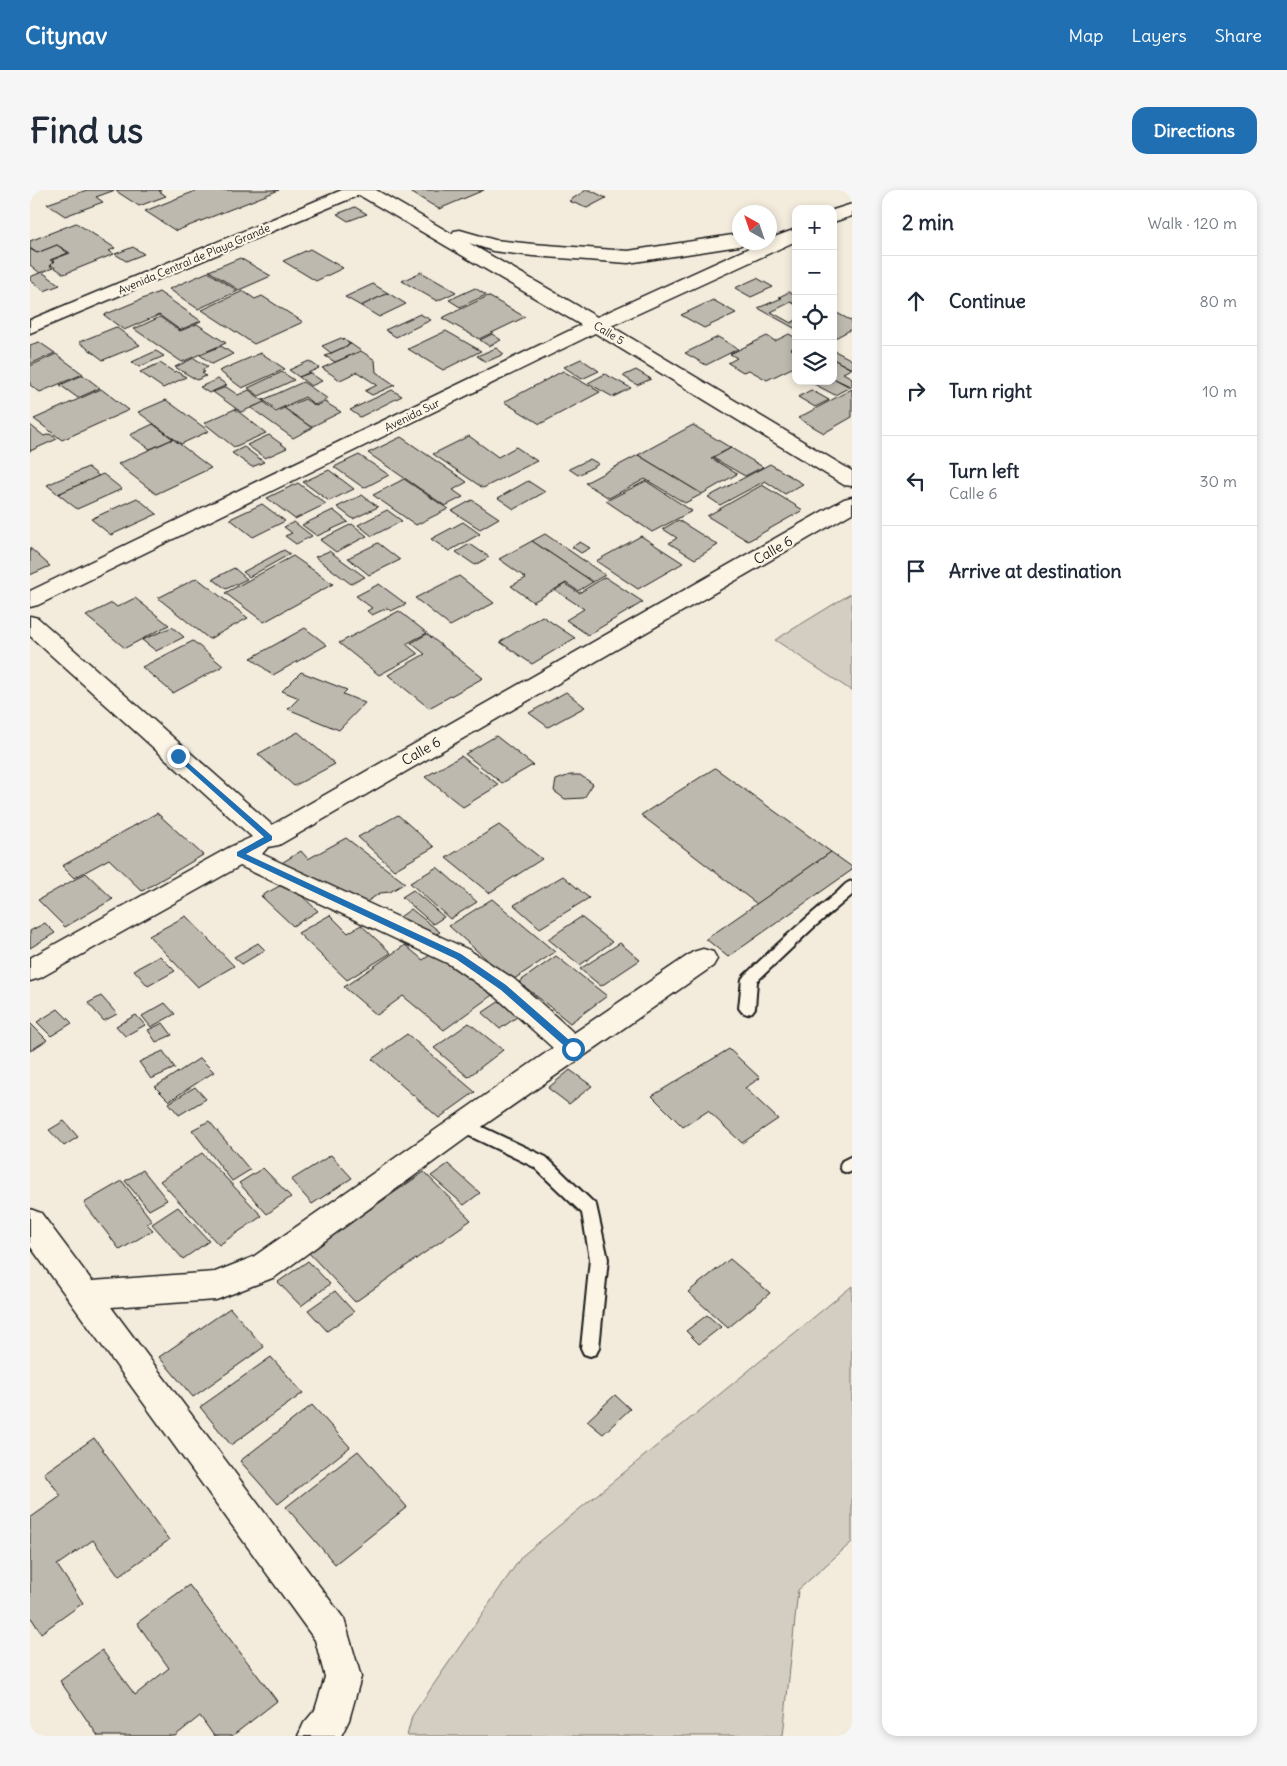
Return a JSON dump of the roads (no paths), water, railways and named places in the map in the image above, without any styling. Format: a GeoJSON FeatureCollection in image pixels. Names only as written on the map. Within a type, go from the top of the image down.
{"type":"FeatureCollection","features":[{"type":"Feature","properties":{"kind":"street","name":"Avenida Central de Playa Grande"},"geometry":{"type":"LineString","coordinates":[[30,327],[357,190]]}},
{"type":"Feature","properties":{"kind":"street","name":"Calle 5"},"geometry":{"type":"LineString","coordinates":[[363,190],[596,325],[852,480]]}},
{"type":"Feature","properties":{"kind":"street"},"geometry":{"type":"LineString","coordinates":[[837,215],[852,208]]}},
{"type":"Feature","properties":{"kind":"street"},"geometry":{"type":"LineString","coordinates":[[420,223],[493,245],[583,255],[628,257],[732,241]]}},
{"type":"Feature","properties":{"kind":"street"},"geometry":{"type":"LineString","coordinates":[[777,233],[792,231]]}},
{"type":"Feature","properties":{"kind":"street","name":"Avenida Sur"},"geometry":{"type":"LineString","coordinates":[[30,600],[596,325],[792,236]]}},
{"type":"Feature","properties":{"kind":"street","name":"Calle 6"},"geometry":{"type":"LineString","coordinates":[[30,971],[270,838],[852,504]]}},
{"type":"Feature","properties":{"kind":"street"},"geometry":{"type":"LineString","coordinates":[[30,624],[270,838]]}},
{"type":"Feature","properties":{"kind":"street"},"geometry":{"type":"LineString","coordinates":[[239,854],[458,957],[504,987],[573,1049]]}},
{"type":"Feature","properties":{"kind":"street"},"geometry":{"type":"LineString","coordinates":[[85,1295],[216,1286],[264,1267],[463,1125],[702,959]]}},
{"type":"Feature","properties":{"kind":"street"},"geometry":{"type":"LineString","coordinates":[[30,1222],[331,1632],[343,1677],[330,1720],[317,1736]]}},
{"type":"Feature","properties":{"kind":"lane"},"geometry":{"type":"LineString","coordinates":[[747,1008],[750,979],[808,924],[843,896],[852,886]]}},
{"type":"Feature","properties":{"kind":"lane"},"geometry":{"type":"LineString","coordinates":[[463,1125],[540,1162],[590,1210],[599,1259],[590,1348]]}}]}
